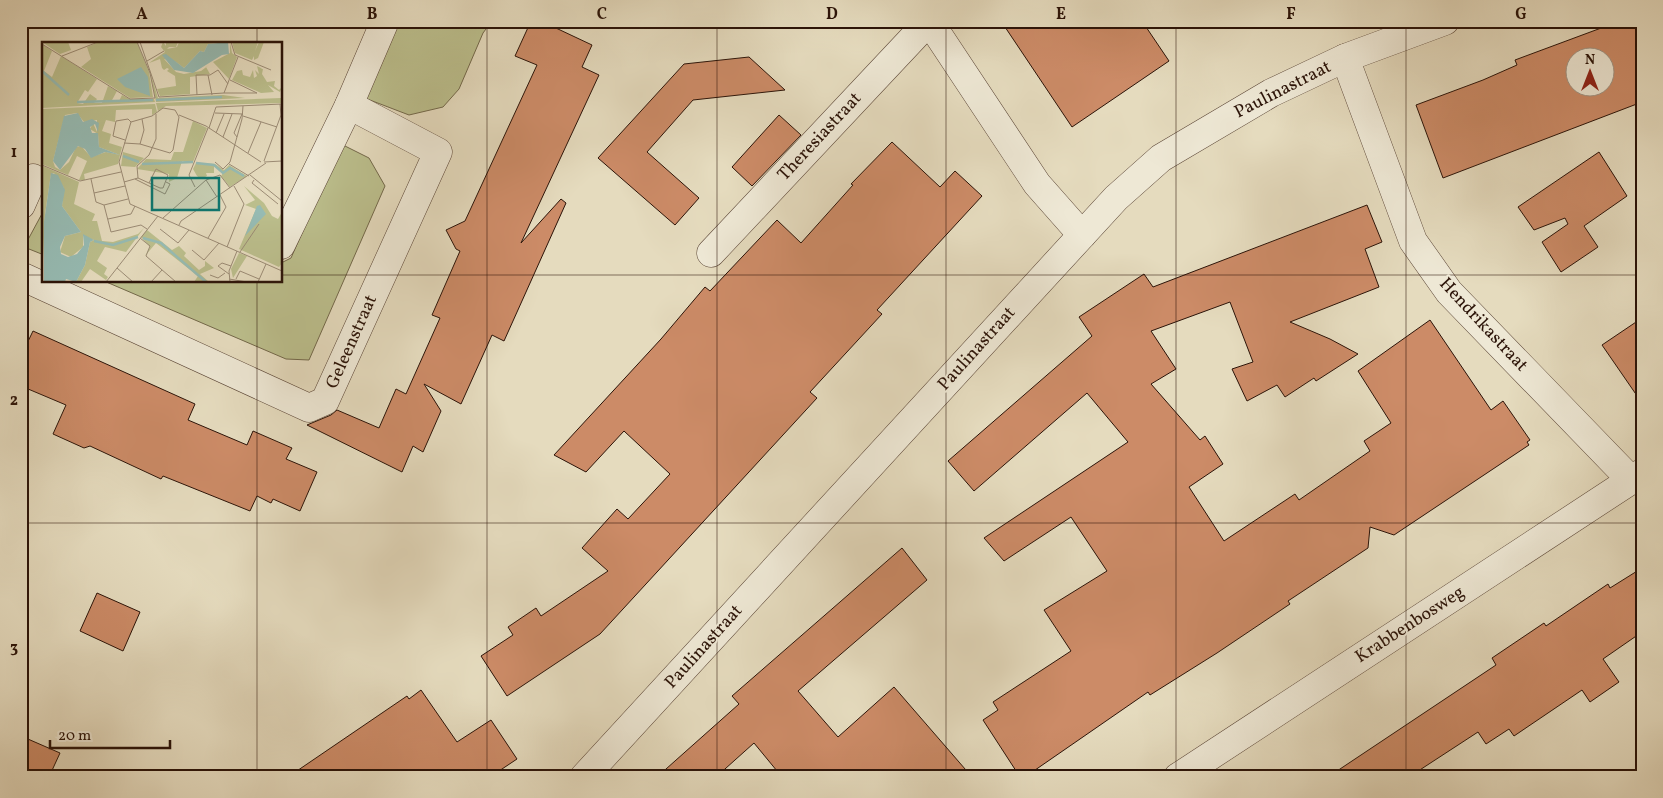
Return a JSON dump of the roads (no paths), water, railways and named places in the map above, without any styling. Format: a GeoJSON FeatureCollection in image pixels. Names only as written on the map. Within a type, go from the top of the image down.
{"type":"FeatureCollection","features":[{"type":"Feature","properties":{"kind":"street"},"geometry":{"type":"LineString","coordinates":[[282,243],[349,105],[385,21]]}},
{"type":"Feature","properties":{"kind":"street","name":"Theresiastraat"},"geometry":{"type":"LineString","coordinates":[[711,253],[929,21],[1037,184],[1082,235]]}},
{"type":"Feature","properties":{"kind":"street","name":"Paulinastraat"},"geometry":{"type":"LineString","coordinates":[[584,777],[1116,198],[1161,158],[1271,93],[1345,58],[1445,21]]}},
{"type":"Feature","properties":{"kind":"street","name":"Hendrikastraat"},"geometry":{"type":"LineString","coordinates":[[1345,58],[1413,241],[1450,292],[1636,476]]}},
{"type":"Feature","properties":{"kind":"street","name":"Geleenstraat"},"geometry":{"type":"LineString","coordinates":[[21,276],[309,408],[325,402],[438,152],[349,105]]}},
{"type":"Feature","properties":{"kind":"street"},"geometry":{"type":"LineString","coordinates":[[21,205],[33,178]]}},
{"type":"Feature","properties":{"kind":"street","name":"Krabbenbosweg"},"geometry":{"type":"LineString","coordinates":[[1178,777],[1636,476]]}}]}
